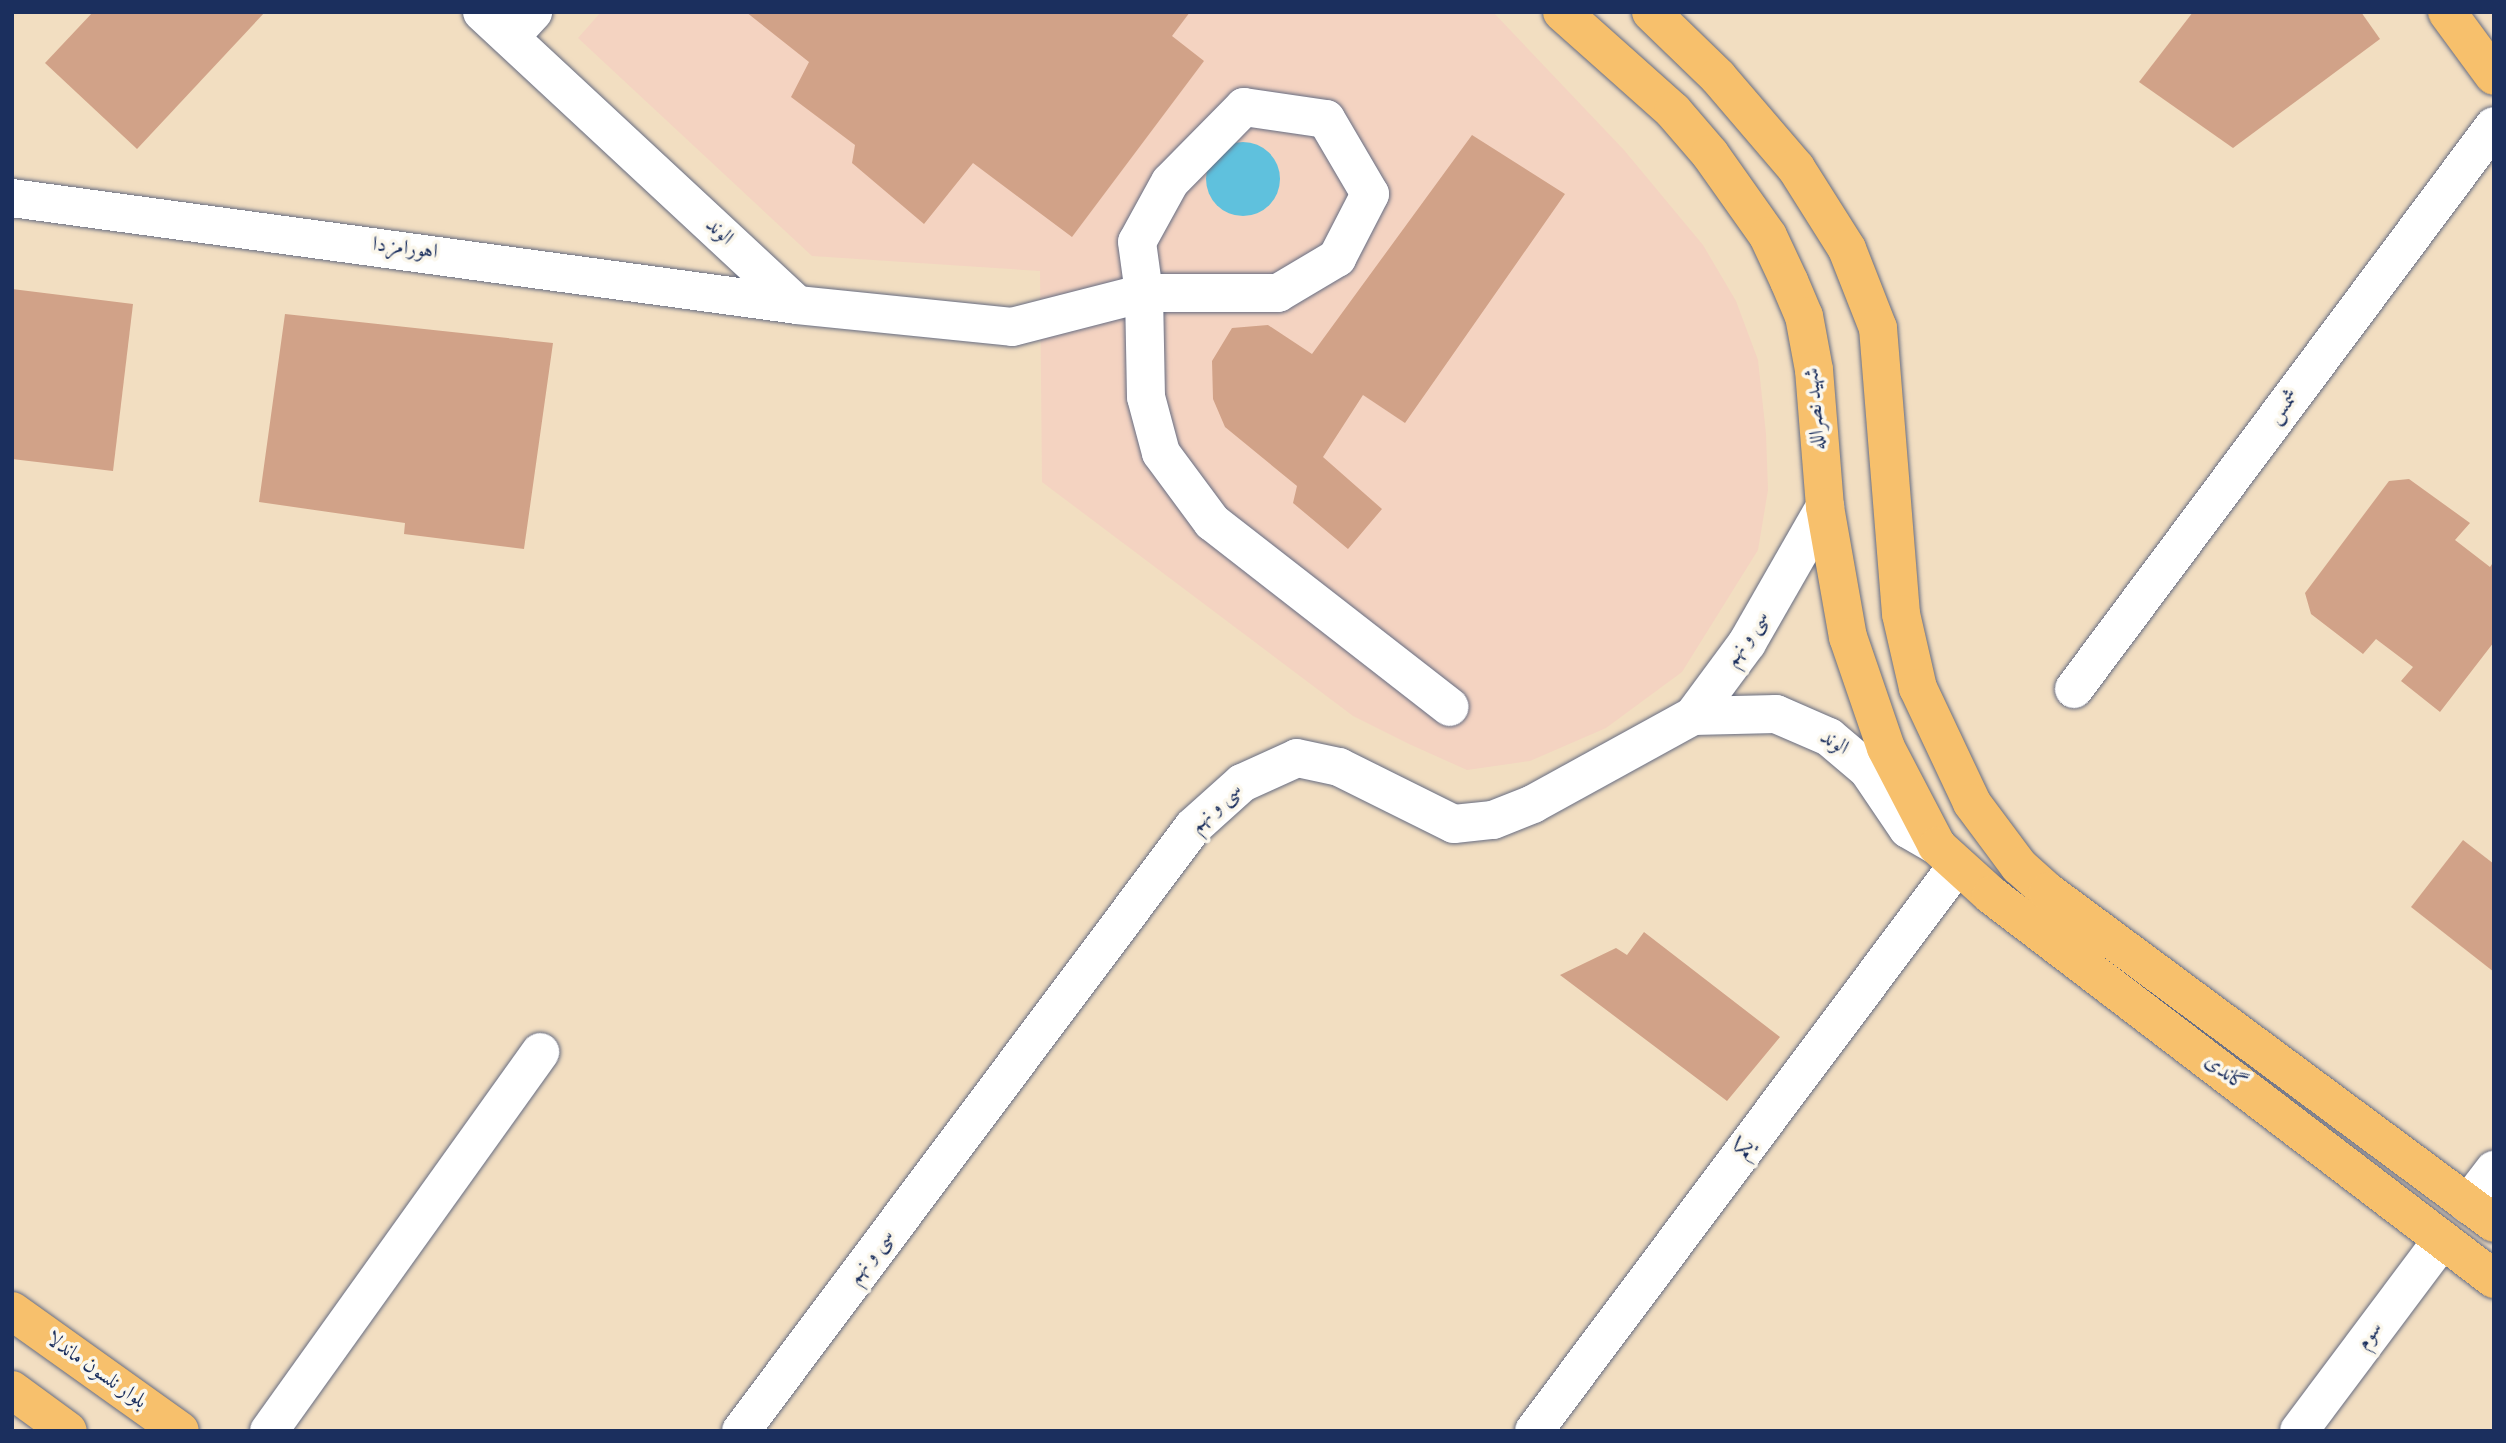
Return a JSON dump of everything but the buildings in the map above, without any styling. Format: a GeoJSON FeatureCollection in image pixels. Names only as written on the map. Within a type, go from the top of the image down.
{"type":"FeatureCollection","features":[{"type":"Feature","properties":{"kind":"main road","name":"شهید نصرالله"},"geometry":{"type":"LineString","coordinates":[[1562,12],[1673,111],[1768,236],[1804,316],[1825,507],[1858,670],[1886,748],[1946,857]]}},
{"type":"Feature","properties":{"kind":"main road"},"geometry":{"type":"LineString","coordinates":[[1651,12],[1718,77],[1796,168],[1847,249],[1878,328],[1901,614],[1918,688],[1956,776],[1994,833],[1946,857]]}},
{"type":"Feature","properties":{"kind":"main road"},"geometry":{"type":"LineString","coordinates":[[2447,12],[2494,76]]}},
{"type":"Feature","properties":{"kind":"main road","name":"گاندی"},"geometry":{"type":"LineString","coordinates":[[1994,833],[2048,892],[2481,1214]]}},
{"type":"Feature","properties":{"kind":"main road","name":"گاندی"},"geometry":{"type":"LineString","coordinates":[[1946,857],[2441,1241],[2494,1279]]}},
{"type":"Feature","properties":{"kind":"main road"},"geometry":{"type":"LineString","coordinates":[[2441,1241],[2481,1214]]}},
{"type":"Feature","properties":{"kind":"main road","name":"بلوار نلسون ماندلا"},"geometry":{"type":"LineString","coordinates":[[12,1311],[180,1431]]}},
{"type":"Feature","properties":{"kind":"main road"},"geometry":{"type":"LineString","coordinates":[[12,1390],[68,1431]]}},
{"type":"Feature","properties":{"kind":"street","name":"الوند"},"geometry":{"type":"LineString","coordinates":[[482,12],[521,25],[797,305]]}},
{"type":"Feature","properties":{"kind":"street"},"geometry":{"type":"LineString","coordinates":[[797,305],[1013,327],[1144,293],[1278,293],[1337,258],[1370,194],[1326,119],[1244,107],[1170,182],[1137,242],[1144,293],[1146,397],[1161,453],[1212,522],[1450,707]]}},
{"type":"Feature","properties":{"kind":"street","name":"شمس"},"geometry":{"type":"LineString","coordinates":[[2074,689],[2494,126]]}},
{"type":"Feature","properties":{"kind":"street","name":"اهورامزدا"},"geometry":{"type":"LineString","coordinates":[[12,198],[797,305]]}},
{"type":"Feature","properties":{"kind":"street","name":"سی و نهم"},"geometry":{"type":"LineString","coordinates":[[741,1431],[1193,827],[1242,783],[1278,761],[1317,759],[1433,818],[1471,825],[1533,804],[1693,716],[1747,643],[1825,507]]}},
{"type":"Feature","properties":{"kind":"street","name":"الوند"},"geometry":{"type":"LineString","coordinates":[[1693,716],[1776,714],[1829,737],[1868,770],[1908,829],[1946,857]]}},
{"type":"Feature","properties":{"kind":"street","name":"یکم"},"geometry":{"type":"LineString","coordinates":[[1534,1431],[1946,857]]}},
{"type":"Feature","properties":{"kind":"street"},"geometry":{"type":"LineString","coordinates":[[269,1431],[540,1052]]}},
{"type":"Feature","properties":{"kind":"street"},"geometry":{"type":"LineString","coordinates":[[2481,1214],[2494,1170]]}},
{"type":"Feature","properties":{"kind":"street","name":"سوم"},"geometry":{"type":"LineString","coordinates":[[2299,1431],[2441,1241]]}},
{"type":"Feature","properties":{"kind":"shaded area"},"geometry":{"type":"Polygon","coordinates":[[[601,12],[1493,12],[1624,150],[1703,245],[1736,301],[1758,360],[1766,434],[1768,490],[1758,550],[1682,672],[1606,728],[1530,761],[1467,770],[1409,744],[1353,716],[1042,482],[1040,271],[812,256],[578,38],[601,12]]]}},
{"type":"Feature","properties":{"kind":"water"},"geometry":{"type":"Polygon","coordinates":[[[1236,142],[1250,142],[1264,148],[1274,158],[1280,179],[1278,193],[1264,210],[1250,216],[1236,216],[1222,210],[1212,200],[1206,186],[1206,172],[1212,158],[1222,148],[1236,142]]]}}]}
